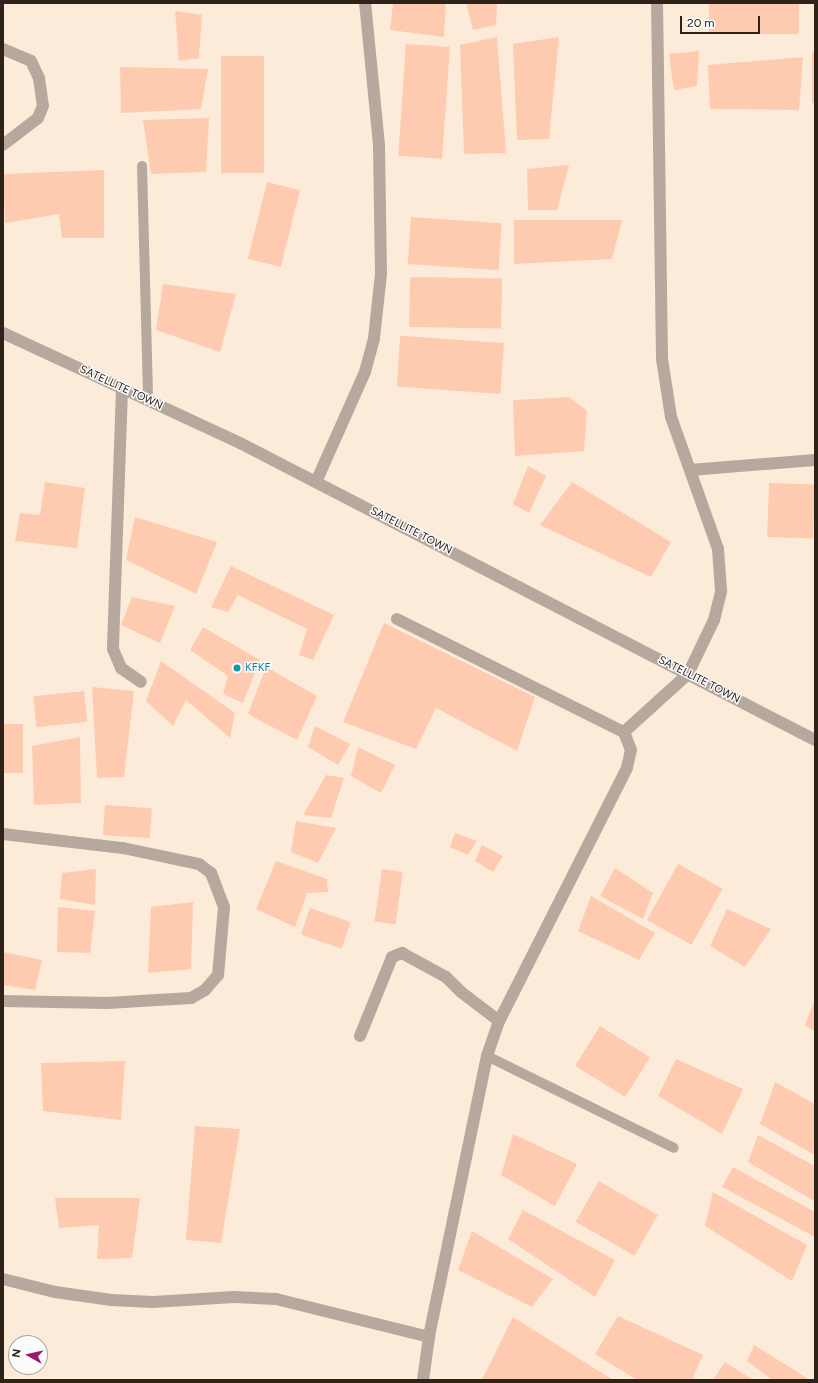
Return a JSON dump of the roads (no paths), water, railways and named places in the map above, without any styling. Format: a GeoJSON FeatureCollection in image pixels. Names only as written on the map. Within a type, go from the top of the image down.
{"type":"FeatureCollection","features":[{"type":"Feature","properties":{"kind":"street"},"geometry":{"type":"LineString","coordinates":[[316,482],[365,372],[374,338],[381,274],[379,145],[365,3]]}},
{"type":"Feature","properties":{"kind":"street"},"geometry":{"type":"LineString","coordinates":[[624,732],[688,674],[714,620],[721,591],[718,549],[671,417],[662,359],[657,3]]}},
{"type":"Feature","properties":{"kind":"street"},"geometry":{"type":"LineString","coordinates":[[3,49],[31,60],[39,78],[43,106],[38,118],[3,145]]}},
{"type":"Feature","properties":{"kind":"street","name":"SATELLITE TOWN"},"geometry":{"type":"LineString","coordinates":[[3,333],[240,443],[815,740]]}},
{"type":"Feature","properties":{"kind":"street"},"geometry":{"type":"LineString","coordinates":[[122,388],[113,649],[121,668],[141,682]]}},
{"type":"Feature","properties":{"kind":"street"},"geometry":{"type":"LineString","coordinates":[[690,470],[815,460]]}},
{"type":"Feature","properties":{"kind":"street"},"geometry":{"type":"LineString","coordinates":[[397,619],[624,732],[631,750],[627,768],[499,1021],[487,1056],[429,1337],[423,1380]]}},
{"type":"Feature","properties":{"kind":"street"},"geometry":{"type":"LineString","coordinates":[[3,834],[123,848],[200,864],[211,873],[224,908],[218,975],[205,990],[191,998],[107,1004],[3,1001]]}},
{"type":"Feature","properties":{"kind":"street"},"geometry":{"type":"LineString","coordinates":[[360,1036],[392,957],[402,953],[446,977],[461,992],[499,1021]]}},
{"type":"Feature","properties":{"kind":"street"},"geometry":{"type":"LineString","coordinates":[[3,1279],[55,1292],[111,1300],[153,1302],[234,1298],[276,1299],[429,1337]]}},
{"type":"Feature","properties":{"kind":"lane"},"geometry":{"type":"LineString","coordinates":[[142,166],[148,400]]}},
{"type":"Feature","properties":{"kind":"lane"},"geometry":{"type":"LineString","coordinates":[[487,1056],[674,1148]]}},
{"type":"Feature","properties":{"kind":"place","name":"KFKF"},"geometry":{"type":"Point","coordinates":[237,668]}}]}
